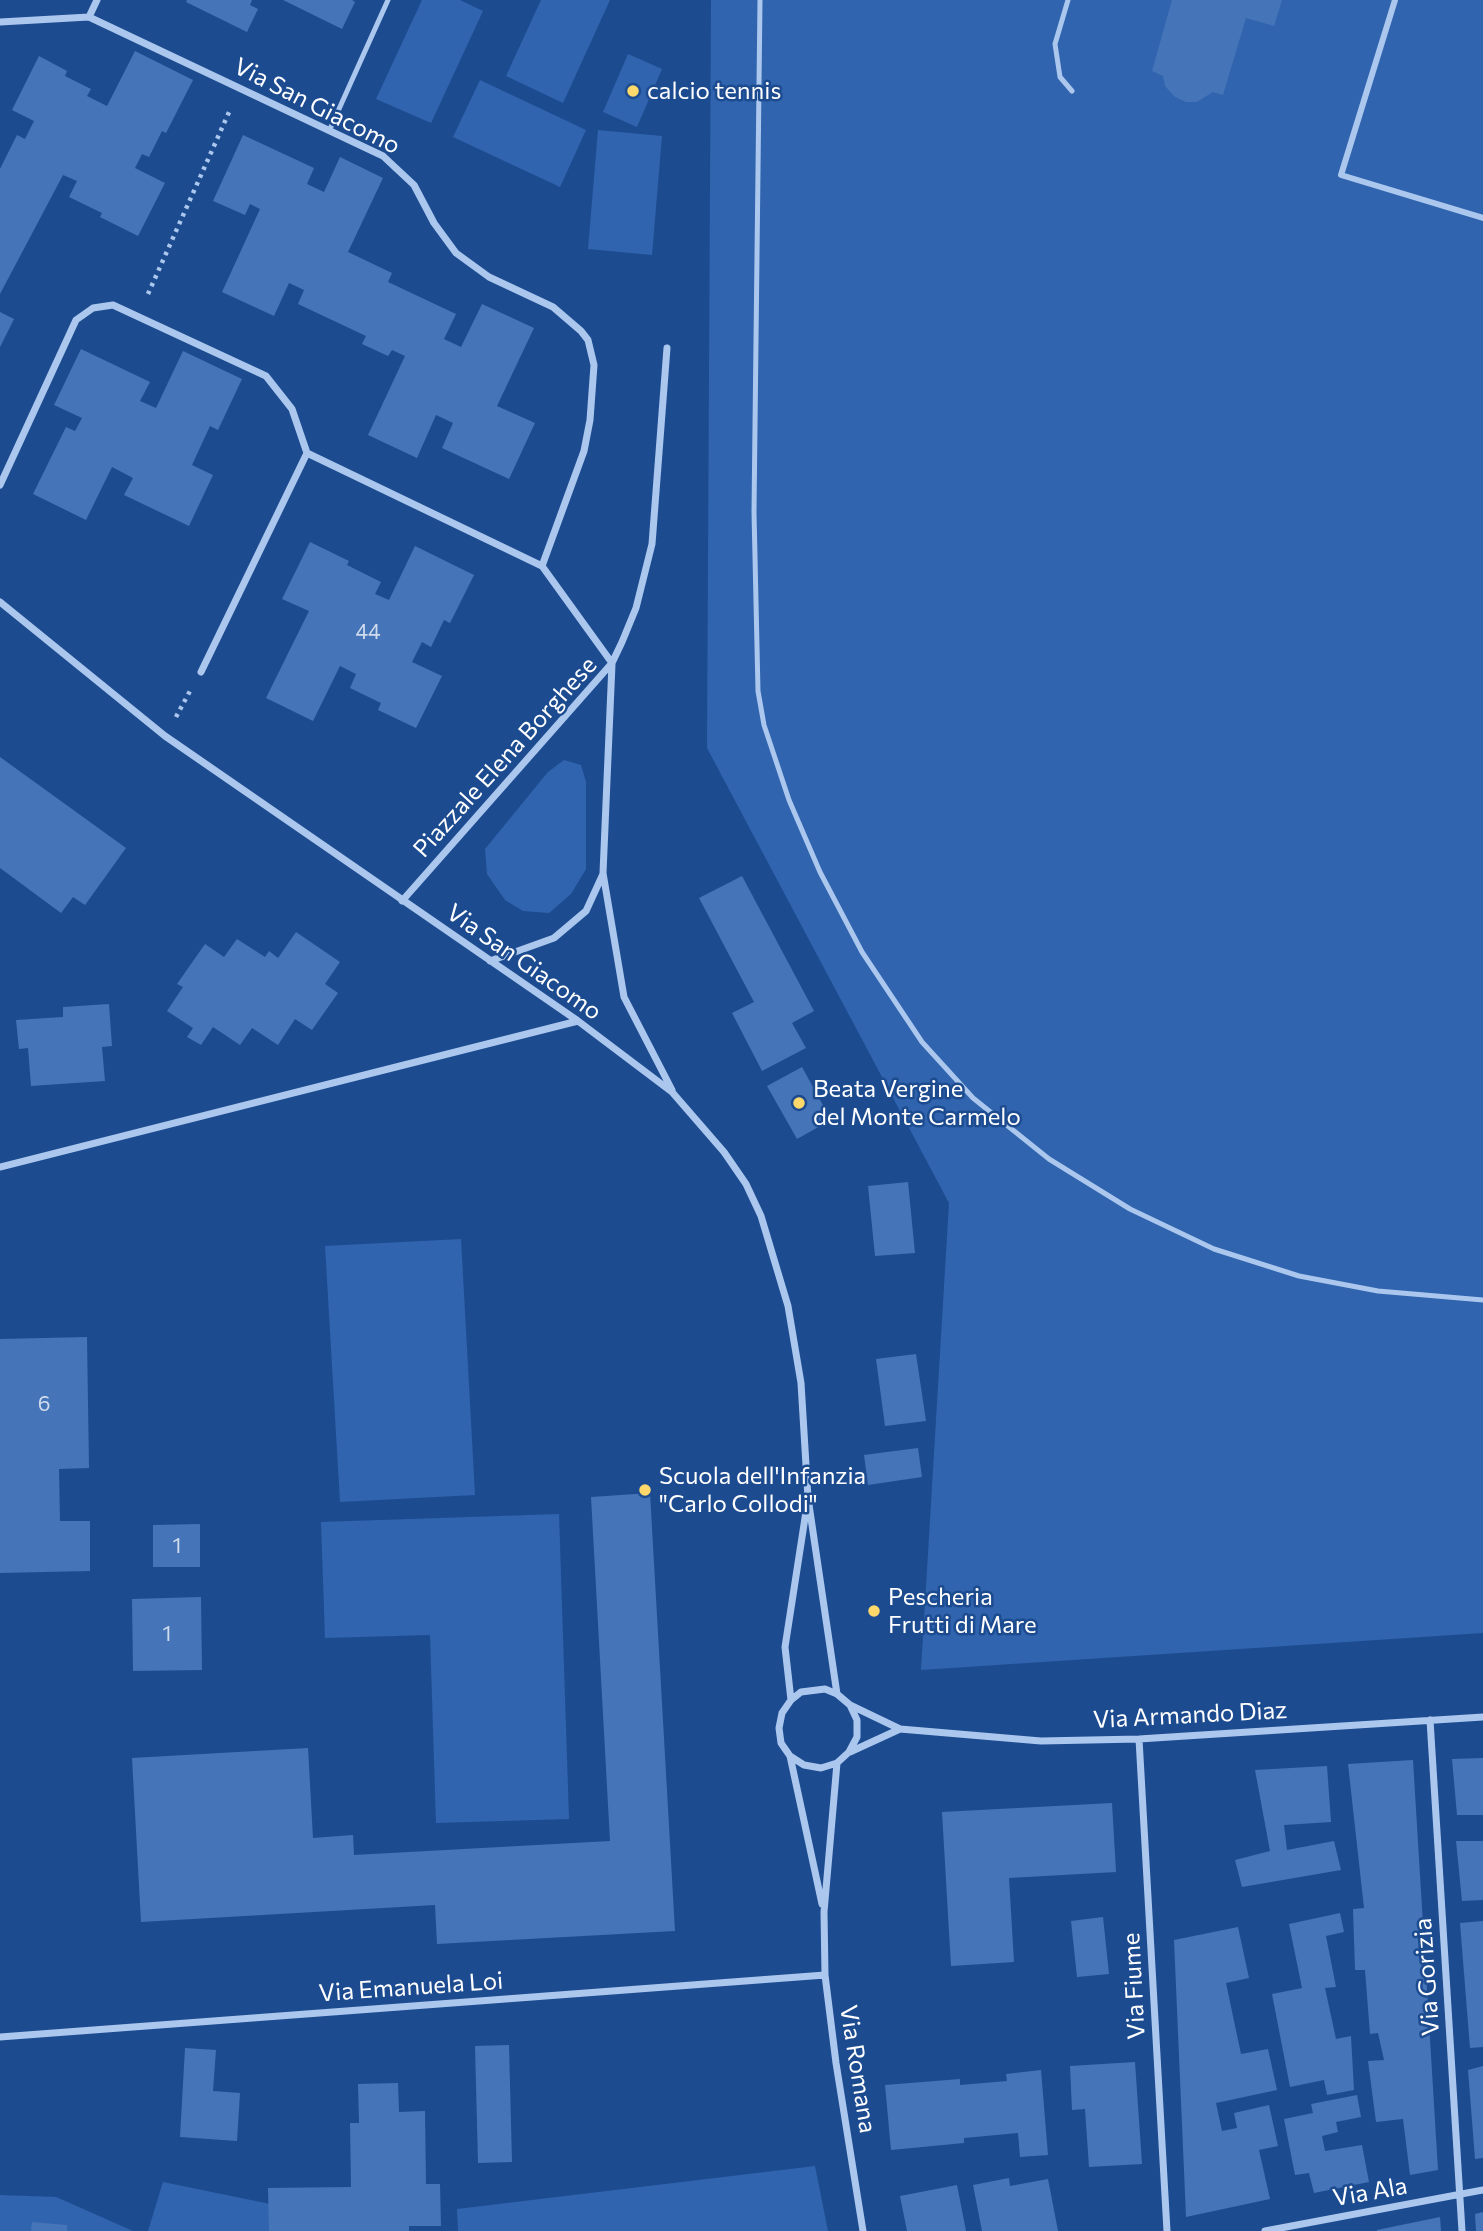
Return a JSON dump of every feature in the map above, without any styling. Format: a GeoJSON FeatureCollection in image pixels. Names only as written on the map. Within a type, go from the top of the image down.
{"type":"FeatureCollection","features":[{"type":"Feature","properties":{"kind":"street"},"geometry":{"type":"LineString","coordinates":[[89,17],[97,0]]}},
{"type":"Feature","properties":{"kind":"street"},"geometry":{"type":"LineString","coordinates":[[1395,0],[1341,175],[1483,218]]}},
{"type":"Feature","properties":{"kind":"street","name":"Via San Giacomo"},"geometry":{"type":"LineString","coordinates":[[0,22],[89,17],[376,152],[405,174],[419,193],[438,230],[470,264],[489,277],[553,307],[573,321],[588,340],[594,383],[587,436],[542,566]]}},
{"type":"Feature","properties":{"kind":"street"},"geometry":{"type":"LineString","coordinates":[[0,485],[76,320],[84,313],[113,305],[266,376],[292,409],[307,453],[201,672]]}},
{"type":"Feature","properties":{"kind":"street"},"geometry":{"type":"LineString","coordinates":[[612,663],[636,608],[652,544],[667,348]]}},
{"type":"Feature","properties":{"kind":"street"},"geometry":{"type":"LineString","coordinates":[[307,453],[542,566],[612,663]]}},
{"type":"Feature","properties":{"kind":"street","name":"Via San Giacomo"},"geometry":{"type":"LineString","coordinates":[[0,602],[165,736],[578,1021],[672,1092],[713,1137],[746,1184],[778,1263],[797,1350],[808,1498],[837,1694]]}},
{"type":"Feature","properties":{"kind":"street","name":"Piazzale Elena Borghese"},"geometry":{"type":"LineString","coordinates":[[612,663],[603,873],[624,997],[672,1092]]}},
{"type":"Feature","properties":{"kind":"street","name":"Piazzale Elena Borghese"},"geometry":{"type":"LineString","coordinates":[[402,901],[612,663]]}},
{"type":"Feature","properties":{"kind":"street","name":"Piazzale Elena Borghese"},"geometry":{"type":"LineString","coordinates":[[490,961],[554,938],[586,911],[603,873]]}},
{"type":"Feature","properties":{"kind":"street"},"geometry":{"type":"LineString","coordinates":[[0,1167],[578,1021]]}},
{"type":"Feature","properties":{"kind":"street","name":"Via San Giacomo"},"geometry":{"type":"LineString","coordinates":[[790,1700],[785,1647],[808,1498]]}},
{"type":"Feature","properties":{"kind":"street"},"geometry":{"type":"LineString","coordinates":[[849,1752],[857,1737],[857,1720],[850,1705],[837,1694],[813,1689],[790,1700],[782,1713],[779,1728],[781,1743],[790,1756],[804,1765],[821,1768],[837,1763],[849,1752],[900,1728]]}},
{"type":"Feature","properties":{"kind":"street","name":"Via Armando Diaz"},"geometry":{"type":"LineString","coordinates":[[850,1705],[900,1728],[1011,1740],[1139,1739],[1483,1717]]}},
{"type":"Feature","properties":{"kind":"street","name":"Via Gorizia"},"geometry":{"type":"LineString","coordinates":[[1430,1720],[1462,2231]]}},
{"type":"Feature","properties":{"kind":"street","name":"Via Fiume"},"geometry":{"type":"LineString","coordinates":[[1139,1739],[1167,2231]]}},
{"type":"Feature","properties":{"kind":"street","name":"Via Romana"},"geometry":{"type":"LineString","coordinates":[[790,1756],[824,1912]]}},
{"type":"Feature","properties":{"kind":"street","name":"Via Romana"},"geometry":{"type":"LineString","coordinates":[[837,1763],[824,1912],[825,1975],[863,2231]]}},
{"type":"Feature","properties":{"kind":"street","name":"Via Emanuela Loi"},"geometry":{"type":"LineString","coordinates":[[0,2038],[825,1975]]}},
{"type":"Feature","properties":{"kind":"street","name":"Via Ala"},"geometry":{"type":"LineString","coordinates":[[1265,2231],[1483,2190]]}},
{"type":"Feature","properties":{"kind":"lane"},"geometry":{"type":"LineString","coordinates":[[330,129],[388,0]]}},
{"type":"Feature","properties":{"kind":"lane"},"geometry":{"type":"LineString","coordinates":[[760,0],[754,498],[758,691],[764,725],[789,800],[820,872],[862,952],[922,1042],[973,1098],[1049,1159],[1130,1209],[1214,1249],[1299,1276],[1378,1291],[1483,1300]]}},
{"type":"Feature","properties":{"kind":"lane"},"geometry":{"type":"LineString","coordinates":[[1068,0],[1055,44],[1060,77],[1072,90]]}},
{"type":"Feature","properties":{"kind":"path"},"geometry":{"type":"LineString","coordinates":[[139,316],[240,87]]}},
{"type":"Feature","properties":{"kind":"path"},"geometry":{"type":"LineString","coordinates":[[165,736],[201,672]]}},
{"type":"Feature","properties":{"kind":"shaded area"},"geometry":{"type":"Polygon","coordinates":[[[422,0],[460,0],[483,11],[431,123],[376,99],[422,0]]]}},
{"type":"Feature","properties":{"kind":"shaded area"},"geometry":{"type":"Polygon","coordinates":[[[541,0],[610,0],[563,103],[506,76],[541,0]]]}},
{"type":"Feature","properties":{"kind":"shaded area"},"geometry":{"type":"Polygon","coordinates":[[[711,0],[1483,0],[1483,1633],[921,1670],[949,1203],[707,748],[711,0]]]}},
{"type":"Feature","properties":{"kind":"shaded area","name":"calcio tennis"},"geometry":{"type":"Polygon","coordinates":[[[628,54],[662,69],[637,127],[603,112],[628,54]]]}},
{"type":"Feature","properties":{"kind":"shaded area"},"geometry":{"type":"Polygon","coordinates":[[[480,80],[586,130],[560,187],[453,137],[480,80]]]}},
{"type":"Feature","properties":{"kind":"shaded area"},"geometry":{"type":"Polygon","coordinates":[[[598,130],[662,136],[652,255],[588,249],[598,130]]]}},
{"type":"Feature","properties":{"kind":"shaded area"},"geometry":{"type":"Polygon","coordinates":[[[564,760],[581,765],[586,782],[586,869],[571,894],[549,913],[523,911],[505,900],[487,874],[485,849],[548,772],[564,760]]]}},
{"type":"Feature","properties":{"kind":"shaded area"},"geometry":{"type":"Polygon","coordinates":[[[461,1239],[475,1495],[340,1502],[325,1246],[461,1239]]]}},
{"type":"Feature","properties":{"kind":"shaded area"},"geometry":{"type":"Polygon","coordinates":[[[559,1514],[569,1819],[436,1823],[430,1635],[325,1638],[321,1522],[559,1514]]]}},
{"type":"Feature","properties":{"kind":"shaded area"},"geometry":{"type":"Polygon","coordinates":[[[815,2166],[828,2231],[458,2231],[457,2209],[815,2166]]]}},
{"type":"Feature","properties":{"kind":"shaded area"},"geometry":{"type":"Polygon","coordinates":[[[163,2182],[275,2205],[271,2231],[148,2231],[163,2182]]]}},
{"type":"Feature","properties":{"kind":"shaded area"},"geometry":{"type":"Polygon","coordinates":[[[0,2195],[56,2197],[133,2231],[0,2231],[0,2195]]]}},
{"type":"Feature","properties":{"kind":"building"},"geometry":{"type":"Polygon","coordinates":[[[252,0],[250,5],[258,9],[247,32],[186,2],[252,0]]]}},
{"type":"Feature","properties":{"kind":"building"},"geometry":{"type":"Polygon","coordinates":[[[283,0],[352,0],[355,2],[342,29],[283,0]]]}},
{"type":"Feature","properties":{"kind":"building"},"geometry":{"type":"Polygon","coordinates":[[[1172,0],[1282,0],[1274,26],[1246,18],[1223,95],[1213,92],[1197,102],[1186,102],[1175,97],[1165,86],[1163,76],[1152,71],[1172,0]]]}},
{"type":"Feature","properties":{"kind":"building"},"geometry":{"type":"Polygon","coordinates":[[[135,51],[193,80],[166,133],[162,131],[149,157],[142,154],[135,168],[165,183],[138,236],[100,217],[102,213],[69,197],[77,181],[63,175],[0,294],[0,169],[17,135],[25,139],[34,121],[12,110],[39,56],[67,71],[65,76],[91,89],[87,96],[107,106],[135,51]]]}},
{"type":"Feature","properties":{"kind":"building"},"geometry":{"type":"Polygon","coordinates":[[[243,135],[314,168],[307,184],[324,192],[340,157],[383,178],[348,252],[392,273],[388,282],[456,314],[444,339],[461,347],[482,304],[534,328],[497,406],[535,423],[509,479],[442,448],[453,423],[436,415],[417,458],[368,435],[405,356],[392,350],[388,356],[362,344],[366,336],[298,304],[304,290],[289,283],[274,316],[222,292],[260,209],[250,204],[245,215],[213,201],[243,135]]]}},
{"type":"Feature","properties":{"kind":"building"},"geometry":{"type":"Polygon","coordinates":[[[0,312],[14,319],[0,347],[0,312]]]}},
{"type":"Feature","properties":{"kind":"building"},"geometry":{"type":"Polygon","coordinates":[[[81,349],[150,382],[140,401],[156,408],[183,351],[242,379],[218,430],[210,426],[192,465],[213,475],[189,526],[124,495],[133,478],[112,467],[86,520],[33,494],[66,427],[75,431],[82,418],[54,405],[81,349]]]}},
{"type":"Feature","properties":{"kind":"building"},"geometry":{"type":"Polygon","coordinates":[[[310,542],[349,561],[347,565],[381,582],[375,594],[389,600],[415,546],[474,575],[450,623],[444,620],[431,647],[422,642],[412,662],[442,676],[416,728],[378,710],[381,703],[350,688],[356,674],[340,666],[313,721],[266,698],[309,611],[282,599],[310,542]]]}},
{"type":"Feature","properties":{"kind":"building"},"geometry":{"type":"Polygon","coordinates":[[[0,757],[126,848],[85,905],[73,897],[61,913],[0,868],[0,757]]]}},
{"type":"Feature","properties":{"kind":"building"},"geometry":{"type":"Polygon","coordinates":[[[742,876],[814,1011],[792,1023],[806,1048],[762,1071],[732,1013],[754,1002],[699,898],[742,876]]]}},
{"type":"Feature","properties":{"kind":"building"},"geometry":{"type":"Polygon","coordinates":[[[296,932],[340,962],[325,984],[338,993],[312,1030],[295,1019],[278,1045],[252,1028],[240,1045],[213,1027],[201,1045],[187,1037],[193,1028],[167,1011],[183,987],[177,984],[205,944],[224,957],[237,939],[265,957],[269,951],[278,958],[296,932]]]}},
{"type":"Feature","properties":{"kind":"building"},"geometry":{"type":"Polygon","coordinates":[[[109,1004],[112,1046],[102,1047],[105,1081],[31,1086],[28,1048],[19,1049],[16,1020],[63,1017],[63,1007],[109,1004]]]}},
{"type":"Feature","properties":{"kind":"building","name":"Beata Vergine del Monte Carmelo"},"geometry":{"type":"Polygon","coordinates":[[[802,1067],[831,1120],[797,1139],[767,1086],[802,1067]]]}},
{"type":"Feature","properties":{"kind":"building"},"geometry":{"type":"Polygon","coordinates":[[[908,1182],[915,1253],[875,1256],[868,1186],[908,1182]]]}},
{"type":"Feature","properties":{"kind":"building"},"geometry":{"type":"Polygon","coordinates":[[[87,1337],[89,1468],[59,1469],[60,1521],[90,1521],[90,1571],[0,1573],[0,1339],[87,1337]]]}},
{"type":"Feature","properties":{"kind":"building"},"geometry":{"type":"Polygon","coordinates":[[[916,1354],[926,1421],[885,1426],[876,1359],[916,1354]]]}},
{"type":"Feature","properties":{"kind":"building"},"geometry":{"type":"Polygon","coordinates":[[[918,1448],[922,1477],[868,1485],[864,1455],[918,1448]]]}},
{"type":"Feature","properties":{"kind":"building"},"geometry":{"type":"Polygon","coordinates":[[[650,1493],[675,1931],[437,1944],[435,1905],[141,1922],[132,1758],[308,1748],[313,1838],[353,1835],[354,1855],[610,1841],[591,1497],[650,1493]]]}},
{"type":"Feature","properties":{"kind":"building"},"geometry":{"type":"Polygon","coordinates":[[[200,1524],[200,1567],[153,1567],[153,1525],[200,1524]]]}},
{"type":"Feature","properties":{"kind":"building"},"geometry":{"type":"Polygon","coordinates":[[[201,1597],[202,1670],[133,1671],[132,1599],[201,1597]]]}},
{"type":"Feature","properties":{"kind":"building"},"geometry":{"type":"Polygon","coordinates":[[[1483,1758],[1483,1815],[1457,1815],[1452,1759],[1483,1758]]]}},
{"type":"Feature","properties":{"kind":"building"},"geometry":{"type":"Polygon","coordinates":[[[1413,1760],[1438,2170],[1410,2175],[1403,2119],[1376,2122],[1368,2061],[1384,2060],[1378,2033],[1370,2034],[1365,1970],[1355,1970],[1353,1909],[1364,1908],[1348,1764],[1413,1760]]]}},
{"type":"Feature","properties":{"kind":"building"},"geometry":{"type":"Polygon","coordinates":[[[1327,1766],[1331,1822],[1284,1825],[1287,1850],[1334,1841],[1341,1870],[1242,1887],[1235,1860],[1270,1851],[1255,1770],[1327,1766]]]}},
{"type":"Feature","properties":{"kind":"building"},"geometry":{"type":"Polygon","coordinates":[[[1112,1803],[1116,1872],[1009,1878],[1014,1962],[951,1966],[942,1812],[1112,1803]]]}},
{"type":"Feature","properties":{"kind":"building"},"geometry":{"type":"Polygon","coordinates":[[[1456,1841],[1483,1841],[1483,1900],[1462,1901],[1456,1841]]]}},
{"type":"Feature","properties":{"kind":"building"},"geometry":{"type":"Polygon","coordinates":[[[1340,1913],[1344,1932],[1326,1936],[1336,1987],[1325,1988],[1336,2039],[1351,2036],[1354,2090],[1327,2095],[1324,2080],[1290,2087],[1272,1994],[1302,1988],[1289,1924],[1340,1913]]]}},
{"type":"Feature","properties":{"kind":"building"},"geometry":{"type":"Polygon","coordinates":[[[1103,1917],[1109,1974],[1077,1977],[1071,1921],[1103,1917]]]}},
{"type":"Feature","properties":{"kind":"building"},"geometry":{"type":"Polygon","coordinates":[[[1483,1921],[1483,2047],[1470,2048],[1460,1923],[1483,1921]]]}},
{"type":"Feature","properties":{"kind":"building"},"geometry":{"type":"Polygon","coordinates":[[[1238,1927],[1249,1978],[1226,1983],[1241,2054],[1268,2049],[1277,2090],[1216,2103],[1222,2131],[1237,2128],[1234,2113],[1269,2105],[1278,2146],[1259,2150],[1270,2199],[1186,2217],[1174,1940],[1238,1927]]]}},
{"type":"Feature","properties":{"kind":"building"},"geometry":{"type":"Polygon","coordinates":[[[509,2045],[512,2162],[478,2163],[475,2046],[509,2045]]]}},
{"type":"Feature","properties":{"kind":"building"},"geometry":{"type":"Polygon","coordinates":[[[185,2048],[216,2050],[213,2091],[240,2093],[237,2141],[180,2137],[185,2048]]]}},
{"type":"Feature","properties":{"kind":"building"},"geometry":{"type":"Polygon","coordinates":[[[1135,2062],[1142,2164],[1089,2167],[1085,2109],[1072,2110],[1070,2066],[1135,2062]]]}},
{"type":"Feature","properties":{"kind":"building"},"geometry":{"type":"Polygon","coordinates":[[[1483,2066],[1483,2158],[1475,2159],[1468,2070],[1483,2066]]]}},
{"type":"Feature","properties":{"kind":"building"},"geometry":{"type":"Polygon","coordinates":[[[1041,2070],[1048,2155],[1020,2157],[1018,2133],[964,2138],[964,2143],[891,2150],[885,2085],[960,2079],[960,2085],[1007,2081],[1006,2074],[1041,2070]]]}},
{"type":"Feature","properties":{"kind":"building"},"geometry":{"type":"Polygon","coordinates":[[[398,2083],[399,2112],[425,2111],[426,2184],[440,2184],[441,2226],[409,2226],[409,2231],[269,2231],[268,2188],[351,2187],[350,2123],[359,2123],[358,2084],[398,2083]]]}},
{"type":"Feature","properties":{"kind":"building"},"geometry":{"type":"Polygon","coordinates":[[[1357,2095],[1361,2117],[1336,2122],[1338,2132],[1322,2136],[1325,2151],[1362,2145],[1369,2182],[1314,2193],[1309,2173],[1295,2175],[1284,2119],[1313,2113],[1311,2104],[1357,2095]]]}},
{"type":"Feature","properties":{"kind":"building"},"geometry":{"type":"Polygon","coordinates":[[[1009,2178],[1010,2186],[1048,2179],[1058,2231],[982,2231],[973,2185],[1009,2178]]]}},
{"type":"Feature","properties":{"kind":"building"},"geometry":{"type":"Polygon","coordinates":[[[957,2185],[966,2231],[907,2231],[900,2196],[957,2185]]]}},
{"type":"Feature","properties":{"kind":"building"},"geometry":{"type":"Polygon","coordinates":[[[1483,2212],[1483,2231],[1476,2231],[1475,2214],[1483,2212]]]}},
{"type":"Feature","properties":{"kind":"building"},"geometry":{"type":"Polygon","coordinates":[[[1440,2217],[1441,2231],[1377,2231],[1377,2230],[1440,2217]]]}},
{"type":"Feature","properties":{"kind":"building"},"geometry":{"type":"Polygon","coordinates":[[[32,2222],[67,2225],[67,2231],[31,2231],[32,2222]]]}},
{"type":"Feature","properties":{"kind":"place","name":"calcio tennis"},"geometry":{"type":"Point","coordinates":[633,91]}},
{"type":"Feature","properties":{"kind":"place","name":"Beata Vergine del Monte Carmelo"},"geometry":{"type":"Point","coordinates":[799,1103]}},
{"type":"Feature","properties":{"kind":"place","name":"Scuola dell'Infanzia \"Carlo Collodi\""},"geometry":{"type":"Point","coordinates":[645,1490]}},
{"type":"Feature","properties":{"kind":"place","name":"Pescheria Frutti di Mare"},"geometry":{"type":"Point","coordinates":[874,1611]}}]}
